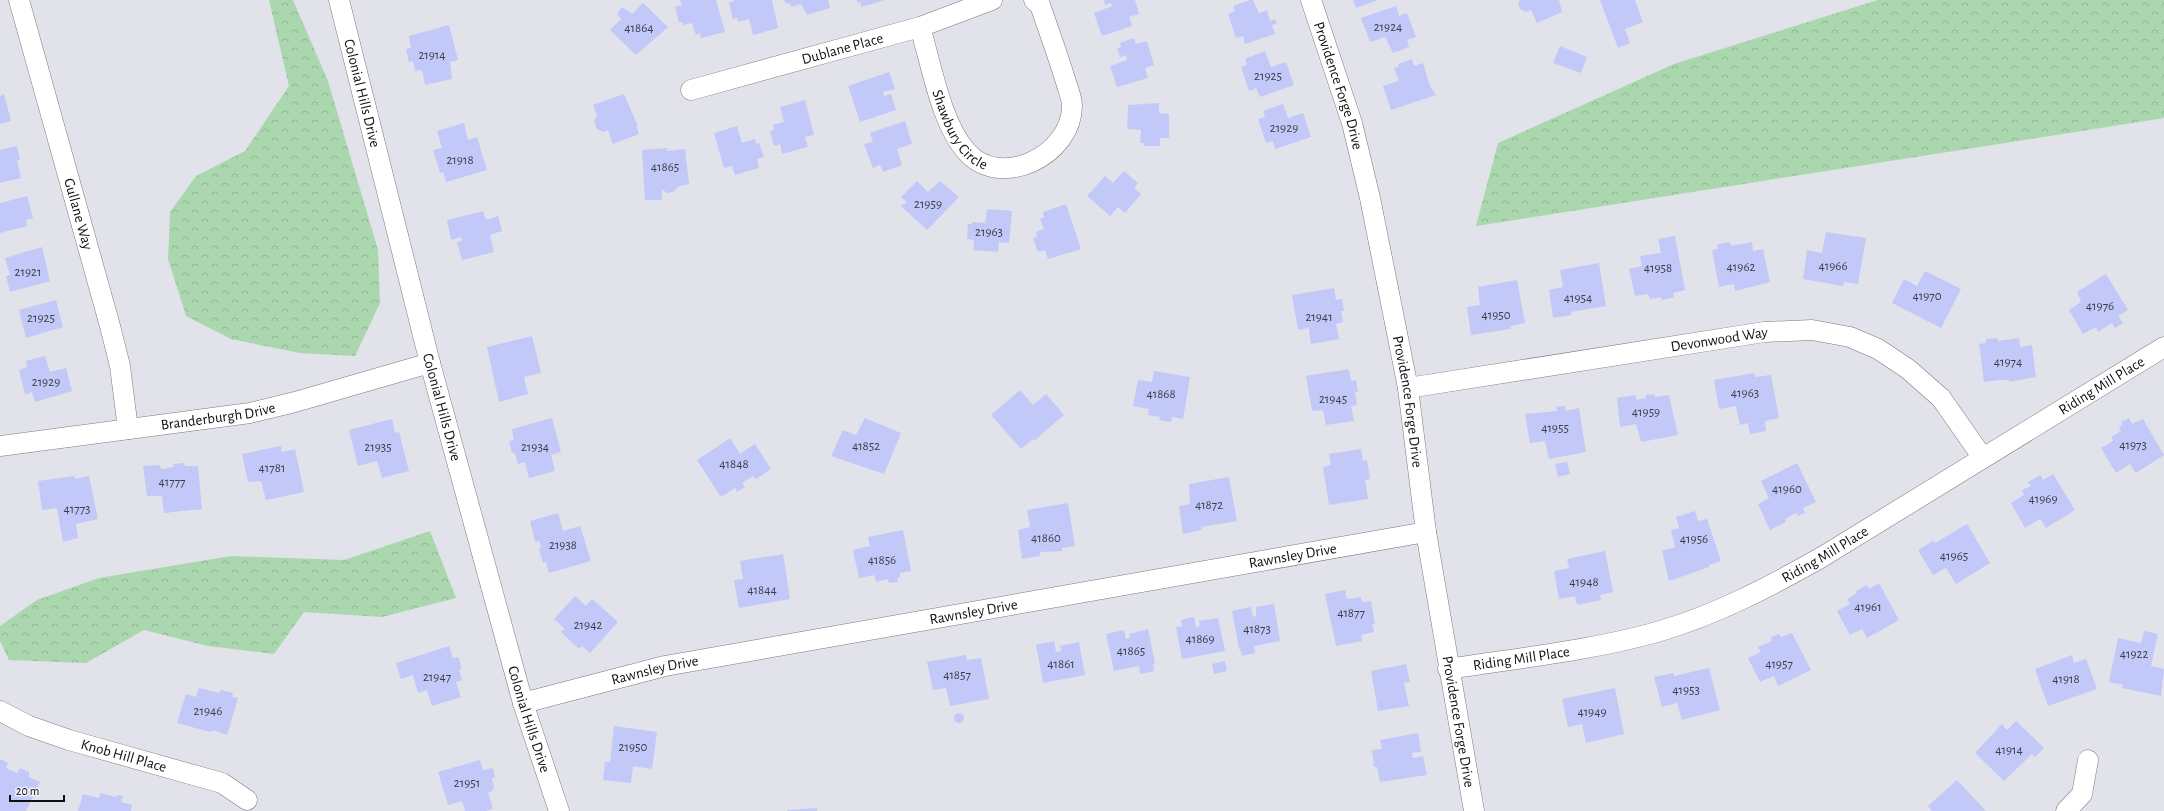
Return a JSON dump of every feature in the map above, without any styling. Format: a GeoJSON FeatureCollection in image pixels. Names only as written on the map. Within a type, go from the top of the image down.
{"type":"FeatureCollection","features":[{"type":"Feature","properties":{"kind":"street","name":"Gullane Way"},"geometry":{"type":"LineString","coordinates":[[19,0],[110,326],[120,366],[128,429]]}},
{"type":"Feature","properties":{"kind":"street","name":"Colonial Hills Drive"},"geometry":{"type":"LineString","coordinates":[[339,0],[430,363],[523,703],[559,811]]}},
{"type":"Feature","properties":{"kind":"street","name":"Dublane Place"},"geometry":{"type":"LineString","coordinates":[[691,90],[920,27],[992,0]]}},
{"type":"Feature","properties":{"kind":"street","name":"Shawbury Circle"},"geometry":{"type":"LineString","coordinates":[[920,27],[952,132],[966,152],[985,164],[999,167],[1016,167],[1039,159],[1059,143],[1069,123],[1072,105],[1057,49],[1040,5],[1034,0]]}},
{"type":"Feature","properties":{"kind":"street","name":"Providence Forge Drive"},"geometry":{"type":"LineString","coordinates":[[1311,0],[1352,123],[1372,206],[1408,388],[1426,532],[1448,668],[1474,811]]}},
{"type":"Feature","properties":{"kind":"street","name":"Devonwood Way"},"geometry":{"type":"LineString","coordinates":[[1408,388],[1764,332],[1812,330],[1850,337],[1878,349],[1908,369],[1941,398],[1983,458]]}},
{"type":"Feature","properties":{"kind":"street","name":"Riding Mill Place"},"geometry":{"type":"LineString","coordinates":[[1448,668],[1606,644],[1658,632],[1718,611],[1766,589],[1822,557],[2164,347]]}},
{"type":"Feature","properties":{"kind":"street","name":"Branderburgh Drive"},"geometry":{"type":"LineString","coordinates":[[0,446],[250,413],[295,402],[430,363]]}},
{"type":"Feature","properties":{"kind":"street","name":"Rawnsley Drive"},"geometry":{"type":"LineString","coordinates":[[523,703],[665,666],[1426,532]]}},
{"type":"Feature","properties":{"kind":"street","name":"Knob Hill Place"},"geometry":{"type":"LineString","coordinates":[[0,711],[28,726],[69,740],[222,783],[247,800]]}},
{"type":"Feature","properties":{"kind":"street"},"geometry":{"type":"LineString","coordinates":[[2066,811],[2082,794],[2088,760]]}},
{"type":"Feature","properties":{"kind":"green space"},"geometry":{"type":"Polygon","coordinates":[[[269,0],[293,0],[328,81],[378,250],[380,303],[355,356],[300,353],[231,339],[186,316],[168,259],[170,212],[196,176],[245,151],[289,86],[269,0]]]}},
{"type":"Feature","properties":{"kind":"green space"},"geometry":{"type":"Polygon","coordinates":[[[1878,0],[2164,0],[2164,118],[1476,226],[1498,143],[1674,64],[1878,0]]]}},
{"type":"Feature","properties":{"kind":"green space"},"geometry":{"type":"Polygon","coordinates":[[[430,531],[456,598],[382,617],[304,612],[274,654],[208,646],[144,630],[86,663],[9,660],[0,641],[0,626],[37,600],[99,578],[231,556],[344,560],[430,531]]]}},
{"type":"Feature","properties":{"kind":"building"},"geometry":{"type":"Polygon","coordinates":[[[680,0],[716,0],[725,32],[701,38],[700,33],[696,35],[692,23],[683,25],[683,22],[679,23],[675,7],[682,5],[680,0]]]}},
{"type":"Feature","properties":{"kind":"building"},"geometry":{"type":"Polygon","coordinates":[[[735,0],[772,0],[778,28],[753,35],[749,19],[738,22],[737,18],[733,19],[729,3],[735,0]]]}},
{"type":"Feature","properties":{"kind":"building"},"geometry":{"type":"Polygon","coordinates":[[[784,0],[828,0],[830,8],[807,15],[801,4],[791,7],[790,3],[786,4],[784,0]]]}},
{"type":"Feature","properties":{"kind":"building"},"geometry":{"type":"Polygon","coordinates":[[[856,0],[885,0],[861,7],[860,2],[858,3],[856,0]]]}},
{"type":"Feature","properties":{"kind":"building"},"geometry":{"type":"Polygon","coordinates":[[[1104,0],[1135,0],[1139,14],[1129,17],[1132,26],[1102,36],[1094,13],[1112,6],[1111,3],[1105,5],[1104,0]]]}},
{"type":"Feature","properties":{"kind":"building"},"geometry":{"type":"Polygon","coordinates":[[[1253,0],[1259,13],[1267,10],[1270,21],[1275,19],[1277,24],[1272,25],[1275,34],[1245,44],[1243,36],[1236,38],[1228,14],[1235,11],[1233,6],[1253,0]]]}},
{"type":"Feature","properties":{"kind":"building"},"geometry":{"type":"Polygon","coordinates":[[[1353,0],[1378,0],[1356,8],[1353,0]]]}},
{"type":"Feature","properties":{"kind":"building"},"geometry":{"type":"Polygon","coordinates":[[[1520,0],[1559,0],[1562,12],[1537,23],[1531,10],[1526,12],[1520,9],[1518,4],[1520,0]]]}},
{"type":"Feature","properties":{"kind":"building"},"geometry":{"type":"Polygon","coordinates":[[[1600,0],[1635,0],[1643,22],[1625,29],[1630,43],[1618,48],[1600,0]]]}},
{"type":"Feature","properties":{"kind":"building"},"geometry":{"type":"Polygon","coordinates":[[[643,3],[668,27],[636,55],[610,30],[621,19],[617,14],[622,7],[632,14],[643,3]]]}},
{"type":"Feature","properties":{"kind":"building"},"geometry":{"type":"Polygon","coordinates":[[[1396,6],[1399,16],[1407,13],[1416,37],[1407,40],[1409,47],[1393,53],[1385,37],[1370,42],[1361,18],[1396,6]]]}},
{"type":"Feature","properties":{"kind":"building"},"geometry":{"type":"Polygon","coordinates":[[[449,25],[458,60],[450,62],[452,79],[425,85],[422,70],[415,71],[413,61],[409,62],[406,49],[411,48],[409,36],[449,25]]]}},
{"type":"Feature","properties":{"kind":"building"},"geometry":{"type":"Polygon","coordinates":[[[1134,38],[1136,44],[1147,41],[1154,65],[1145,68],[1148,78],[1117,87],[1110,66],[1127,60],[1126,55],[1120,57],[1117,48],[1121,47],[1120,43],[1134,38]]]}},
{"type":"Feature","properties":{"kind":"building"},"geometry":{"type":"Polygon","coordinates":[[[1560,46],[1587,57],[1581,73],[1553,63],[1560,46]]]}},
{"type":"Feature","properties":{"kind":"building"},"geometry":{"type":"Polygon","coordinates":[[[1265,51],[1271,67],[1286,62],[1294,85],[1260,97],[1256,88],[1249,91],[1241,67],[1247,65],[1245,59],[1265,51]]]}},
{"type":"Feature","properties":{"kind":"building"},"geometry":{"type":"Polygon","coordinates":[[[1412,59],[1414,66],[1423,63],[1430,86],[1436,95],[1391,110],[1383,86],[1399,81],[1394,68],[1399,67],[1398,64],[1412,59]]]}},
{"type":"Feature","properties":{"kind":"building"},"geometry":{"type":"Polygon","coordinates":[[[889,72],[895,89],[883,92],[884,96],[891,94],[896,110],[860,122],[848,86],[889,72]]]}},
{"type":"Feature","properties":{"kind":"building"},"geometry":{"type":"Polygon","coordinates":[[[4,94],[11,121],[0,124],[0,96],[4,94]]]}},
{"type":"Feature","properties":{"kind":"building"},"geometry":{"type":"Polygon","coordinates":[[[624,94],[638,126],[636,126],[639,134],[613,144],[608,130],[603,132],[597,129],[594,121],[597,116],[593,105],[624,94]]]}},
{"type":"Feature","properties":{"kind":"building"},"geometry":{"type":"Polygon","coordinates":[[[805,100],[814,135],[805,137],[808,147],[782,154],[780,144],[774,146],[770,131],[774,130],[773,125],[784,122],[780,107],[805,100]]]}},
{"type":"Feature","properties":{"kind":"building"},"geometry":{"type":"Polygon","coordinates":[[[1159,103],[1159,113],[1169,114],[1169,138],[1160,138],[1160,146],[1144,146],[1144,143],[1140,143],[1141,130],[1127,129],[1128,105],[1159,103]]]}},
{"type":"Feature","properties":{"kind":"building"},"geometry":{"type":"Polygon","coordinates":[[[1283,104],[1288,118],[1303,113],[1311,137],[1275,149],[1273,141],[1266,143],[1258,119],[1265,117],[1263,111],[1283,104]]]}},
{"type":"Feature","properties":{"kind":"building"},"geometry":{"type":"Polygon","coordinates":[[[905,121],[912,144],[897,149],[902,165],[883,172],[880,165],[873,168],[864,144],[873,142],[870,133],[905,121]]]}},
{"type":"Feature","properties":{"kind":"building"},"geometry":{"type":"Polygon","coordinates":[[[464,123],[468,140],[477,137],[487,170],[446,182],[443,172],[440,173],[433,150],[442,148],[437,131],[464,123]]]}},
{"type":"Feature","properties":{"kind":"building"},"geometry":{"type":"Polygon","coordinates":[[[737,126],[742,143],[755,139],[756,144],[759,143],[764,157],[757,159],[759,168],[735,175],[732,166],[724,168],[714,133],[737,126]]]}},
{"type":"Feature","properties":{"kind":"building"},"geometry":{"type":"Polygon","coordinates":[[[17,146],[20,160],[17,160],[21,178],[0,183],[0,150],[17,146]]]}},
{"type":"Feature","properties":{"kind":"building"},"geometry":{"type":"Polygon","coordinates":[[[667,148],[667,151],[685,149],[689,184],[679,186],[673,192],[667,193],[662,189],[662,200],[645,200],[642,150],[667,148]]]}},
{"type":"Feature","properties":{"kind":"building"},"geometry":{"type":"Polygon","coordinates":[[[1124,171],[1138,183],[1134,188],[1141,194],[1125,213],[1118,207],[1110,216],[1087,196],[1105,176],[1113,183],[1124,171]]]}},
{"type":"Feature","properties":{"kind":"building"},"geometry":{"type":"Polygon","coordinates":[[[917,181],[928,192],[940,181],[959,197],[927,230],[901,206],[907,202],[901,197],[917,181]]]}},
{"type":"Feature","properties":{"kind":"building"},"geometry":{"type":"Polygon","coordinates":[[[27,196],[33,218],[26,220],[27,226],[0,233],[0,203],[27,196]]]}},
{"type":"Feature","properties":{"kind":"building"},"geometry":{"type":"Polygon","coordinates":[[[1066,204],[1081,249],[1048,259],[1045,250],[1038,252],[1033,238],[1037,237],[1036,232],[1044,229],[1040,219],[1044,217],[1043,212],[1066,204]]]}},
{"type":"Feature","properties":{"kind":"building"},"geometry":{"type":"Polygon","coordinates":[[[987,209],[1012,211],[1009,243],[999,242],[998,252],[973,250],[974,240],[967,239],[968,224],[972,224],[972,222],[985,223],[987,209]]]}},
{"type":"Feature","properties":{"kind":"building"},"geometry":{"type":"Polygon","coordinates":[[[483,211],[486,220],[498,216],[502,231],[490,235],[494,252],[462,260],[457,242],[462,241],[461,237],[451,240],[447,220],[483,211]]]}},
{"type":"Feature","properties":{"kind":"building"},"geometry":{"type":"Polygon","coordinates":[[[1826,232],[1866,238],[1858,284],[1844,282],[1843,286],[1803,279],[1807,250],[1822,253],[1826,232]]]}},
{"type":"Feature","properties":{"kind":"building"},"geometry":{"type":"Polygon","coordinates":[[[1675,236],[1685,290],[1673,293],[1674,297],[1662,300],[1661,297],[1650,299],[1648,294],[1635,296],[1629,269],[1642,266],[1640,256],[1661,253],[1658,239],[1675,236]]]}},
{"type":"Feature","properties":{"kind":"building"},"geometry":{"type":"Polygon","coordinates":[[[1730,242],[1731,246],[1752,242],[1753,251],[1763,249],[1770,282],[1735,291],[1734,284],[1719,287],[1712,250],[1718,249],[1717,244],[1730,242]]]}},
{"type":"Feature","properties":{"kind":"building"},"geometry":{"type":"Polygon","coordinates":[[[42,247],[50,281],[10,292],[6,276],[10,275],[5,258],[42,247]]]}},
{"type":"Feature","properties":{"kind":"building"},"geometry":{"type":"Polygon","coordinates":[[[1599,263],[1606,306],[1571,312],[1572,315],[1553,318],[1549,290],[1563,287],[1560,270],[1599,263]]]}},
{"type":"Feature","properties":{"kind":"building"},"geometry":{"type":"Polygon","coordinates":[[[1925,271],[1961,289],[1941,328],[1892,303],[1904,279],[1917,286],[1925,271]]]}},
{"type":"Feature","properties":{"kind":"building"},"geometry":{"type":"Polygon","coordinates":[[[2106,274],[2128,310],[2118,316],[2123,323],[2115,328],[2112,323],[2098,332],[2096,327],[2083,334],[2069,310],[2081,302],[2077,292],[2106,274]]]}},
{"type":"Feature","properties":{"kind":"building"},"geometry":{"type":"Polygon","coordinates":[[[1517,280],[1525,323],[1510,326],[1511,329],[1471,335],[1467,307],[1480,305],[1478,287],[1517,280]]]}},
{"type":"Feature","properties":{"kind":"building"},"geometry":{"type":"Polygon","coordinates":[[[1334,288],[1336,300],[1342,299],[1344,311],[1341,311],[1343,322],[1336,324],[1339,339],[1311,344],[1309,328],[1298,330],[1292,295],[1334,288]]]}},
{"type":"Feature","properties":{"kind":"building"},"geometry":{"type":"Polygon","coordinates":[[[56,300],[63,327],[26,338],[19,310],[56,300]]]}},
{"type":"Feature","properties":{"kind":"building"},"geometry":{"type":"Polygon","coordinates":[[[532,336],[541,373],[524,377],[528,394],[499,402],[487,347],[532,336]]]}},
{"type":"Feature","properties":{"kind":"building"},"geometry":{"type":"Polygon","coordinates":[[[1998,338],[1998,341],[2019,338],[2020,347],[2032,345],[2036,377],[2009,382],[2009,380],[1999,380],[1984,382],[1979,344],[1986,343],[1986,339],[1998,338]]]}},
{"type":"Feature","properties":{"kind":"building"},"geometry":{"type":"Polygon","coordinates":[[[45,356],[50,372],[66,368],[72,391],[35,402],[32,392],[25,395],[19,370],[27,367],[26,361],[45,356]]]}},
{"type":"Feature","properties":{"kind":"building"},"geometry":{"type":"Polygon","coordinates":[[[1349,369],[1351,381],[1356,380],[1358,392],[1355,392],[1357,405],[1351,406],[1354,421],[1326,425],[1323,410],[1312,411],[1306,376],[1349,369]]]}},
{"type":"Feature","properties":{"kind":"building"},"geometry":{"type":"Polygon","coordinates":[[[1154,371],[1190,377],[1183,419],[1172,417],[1171,422],[1159,420],[1160,417],[1148,415],[1149,409],[1133,406],[1138,380],[1152,382],[1154,371]]]}},
{"type":"Feature","properties":{"kind":"building"},"geometry":{"type":"Polygon","coordinates":[[[1754,373],[1755,377],[1771,375],[1779,418],[1765,421],[1766,431],[1750,434],[1748,423],[1740,425],[1736,406],[1719,409],[1714,380],[1754,373]]]}},
{"type":"Feature","properties":{"kind":"building"},"geometry":{"type":"Polygon","coordinates":[[[1020,390],[1033,405],[1046,394],[1064,415],[1034,441],[1033,439],[1021,449],[991,415],[1020,390]]]}},
{"type":"Feature","properties":{"kind":"building"},"geometry":{"type":"Polygon","coordinates":[[[1655,394],[1655,397],[1669,395],[1678,435],[1641,442],[1636,424],[1620,427],[1617,398],[1636,395],[1636,400],[1646,398],[1646,395],[1655,394]]]}},
{"type":"Feature","properties":{"kind":"building"},"geometry":{"type":"Polygon","coordinates":[[[1565,406],[1565,411],[1579,408],[1586,452],[1549,459],[1545,441],[1530,443],[1525,414],[1557,411],[1556,407],[1565,406]]]}},
{"type":"Feature","properties":{"kind":"building"},"geometry":{"type":"Polygon","coordinates":[[[552,418],[561,452],[551,455],[555,471],[529,478],[525,462],[518,464],[515,453],[512,453],[509,441],[514,440],[512,429],[552,418]]]}},
{"type":"Feature","properties":{"kind":"building"},"geometry":{"type":"Polygon","coordinates":[[[865,418],[901,433],[884,474],[831,456],[843,430],[856,435],[865,418]]]}},
{"type":"Feature","properties":{"kind":"building"},"geometry":{"type":"Polygon","coordinates":[[[2129,418],[2132,424],[2143,419],[2164,455],[2136,473],[2130,464],[2116,473],[2101,448],[2113,441],[2111,437],[2121,431],[2119,427],[2122,425],[2121,422],[2129,418]]]}},
{"type":"Feature","properties":{"kind":"building"},"geometry":{"type":"Polygon","coordinates":[[[392,419],[395,433],[399,432],[409,471],[382,478],[377,461],[358,466],[349,430],[392,419]]]}},
{"type":"Feature","properties":{"kind":"building"},"geometry":{"type":"Polygon","coordinates":[[[730,438],[740,454],[755,444],[771,469],[756,479],[753,476],[742,483],[745,487],[737,492],[735,488],[721,497],[697,460],[730,438]]]}},
{"type":"Feature","properties":{"kind":"building"},"geometry":{"type":"Polygon","coordinates":[[[281,446],[282,452],[295,449],[304,492],[266,500],[261,481],[248,482],[242,454],[281,446]]]}},
{"type":"Feature","properties":{"kind":"building"},"geometry":{"type":"Polygon","coordinates":[[[1361,449],[1363,461],[1367,460],[1370,479],[1365,480],[1368,499],[1329,505],[1323,467],[1331,465],[1329,454],[1361,449]]]}},
{"type":"Feature","properties":{"kind":"building"},"geometry":{"type":"Polygon","coordinates":[[[1567,462],[1570,474],[1558,477],[1555,464],[1567,462]]]}},
{"type":"Feature","properties":{"kind":"building"},"geometry":{"type":"Polygon","coordinates":[[[184,463],[185,466],[198,466],[202,509],[164,513],[162,496],[147,496],[143,466],[160,465],[161,469],[174,467],[173,464],[184,463]]]}},
{"type":"Feature","properties":{"kind":"building"},"geometry":{"type":"Polygon","coordinates":[[[1797,463],[1816,502],[1803,508],[1805,513],[1798,516],[1796,513],[1785,519],[1786,522],[1770,530],[1758,504],[1769,498],[1761,481],[1797,463]]]}},
{"type":"Feature","properties":{"kind":"building"},"geometry":{"type":"Polygon","coordinates":[[[2053,474],[2075,510],[2046,528],[2040,519],[2025,528],[2011,503],[2024,495],[2022,490],[2031,486],[2028,482],[2041,475],[2043,480],[2053,474]]]}},
{"type":"Feature","properties":{"kind":"building"},"geometry":{"type":"Polygon","coordinates":[[[74,476],[75,479],[89,476],[98,519],[76,524],[78,538],[63,542],[57,508],[42,510],[38,481],[74,476]]]}},
{"type":"Feature","properties":{"kind":"building"},"geometry":{"type":"Polygon","coordinates":[[[1229,477],[1237,521],[1201,527],[1202,530],[1183,534],[1179,506],[1190,504],[1189,484],[1229,477]]]}},
{"type":"Feature","properties":{"kind":"building"},"geometry":{"type":"Polygon","coordinates":[[[1068,503],[1075,546],[1062,548],[1062,551],[1040,552],[1040,556],[1022,559],[1018,530],[1030,527],[1027,510],[1068,503]]]}},
{"type":"Feature","properties":{"kind":"building"},"geometry":{"type":"Polygon","coordinates":[[[1695,511],[1698,521],[1707,519],[1721,561],[1709,565],[1709,567],[1669,581],[1662,551],[1675,547],[1671,530],[1679,528],[1676,517],[1695,511]]]}},
{"type":"Feature","properties":{"kind":"building"},"geometry":{"type":"Polygon","coordinates":[[[558,513],[563,531],[580,526],[591,561],[549,573],[546,562],[543,563],[539,549],[541,548],[539,541],[535,542],[530,521],[558,513]]]}},
{"type":"Feature","properties":{"kind":"building"},"geometry":{"type":"Polygon","coordinates":[[[1967,524],[1990,563],[1956,584],[1946,568],[1933,575],[1918,550],[1933,541],[1935,543],[1967,524]]]}},
{"type":"Feature","properties":{"kind":"building"},"geometry":{"type":"Polygon","coordinates":[[[903,530],[911,571],[900,573],[900,577],[897,578],[898,582],[889,583],[888,579],[876,582],[874,575],[859,578],[853,550],[870,546],[868,537],[903,530]]]}},
{"type":"Feature","properties":{"kind":"building"},"geometry":{"type":"Polygon","coordinates":[[[1605,551],[1613,592],[1600,595],[1601,600],[1577,605],[1575,596],[1559,599],[1554,571],[1569,568],[1567,559],[1605,551]]]}},
{"type":"Feature","properties":{"kind":"building"},"geometry":{"type":"Polygon","coordinates":[[[783,554],[790,599],[739,608],[734,580],[743,579],[740,561],[783,554]]]}},
{"type":"Feature","properties":{"kind":"building"},"geometry":{"type":"Polygon","coordinates":[[[1879,583],[1899,620],[1867,638],[1862,629],[1850,635],[1837,611],[1850,604],[1847,599],[1857,593],[1856,591],[1867,585],[1869,589],[1879,583]]]}},
{"type":"Feature","properties":{"kind":"building"},"geometry":{"type":"Polygon","coordinates":[[[1345,590],[1347,599],[1361,597],[1362,602],[1371,601],[1375,624],[1372,625],[1374,632],[1361,635],[1362,641],[1336,646],[1325,594],[1345,590]]]}},
{"type":"Feature","properties":{"kind":"building"},"geometry":{"type":"Polygon","coordinates":[[[575,596],[586,606],[592,599],[618,622],[590,653],[582,646],[579,649],[561,632],[565,629],[554,619],[575,596]]]}},
{"type":"Feature","properties":{"kind":"building"},"geometry":{"type":"Polygon","coordinates":[[[1274,604],[1280,641],[1254,646],[1255,653],[1242,656],[1239,649],[1232,611],[1251,607],[1253,617],[1256,616],[1256,607],[1274,604]]]}},
{"type":"Feature","properties":{"kind":"building"},"geometry":{"type":"Polygon","coordinates":[[[1194,617],[1196,627],[1200,626],[1199,621],[1218,618],[1225,651],[1182,659],[1176,627],[1182,626],[1181,620],[1194,617]]]}},
{"type":"Feature","properties":{"kind":"building"},"geometry":{"type":"Polygon","coordinates":[[[1148,629],[1155,663],[1153,664],[1154,671],[1140,674],[1139,666],[1114,671],[1106,634],[1124,630],[1126,639],[1130,638],[1129,634],[1148,629]]]}},
{"type":"Feature","properties":{"kind":"building"},"geometry":{"type":"Polygon","coordinates":[[[2144,631],[2158,634],[2151,666],[2164,669],[2161,696],[2122,688],[2123,685],[2109,682],[2118,638],[2141,643],[2144,631]]]}},
{"type":"Feature","properties":{"kind":"building"},"geometry":{"type":"Polygon","coordinates":[[[1792,633],[1811,670],[1778,686],[1774,676],[1760,682],[1748,658],[1761,652],[1758,647],[1772,641],[1771,637],[1779,634],[1781,637],[1792,633]]]}},
{"type":"Feature","properties":{"kind":"building"},"geometry":{"type":"Polygon","coordinates":[[[1054,641],[1056,652],[1061,651],[1060,646],[1079,642],[1085,675],[1043,683],[1036,645],[1054,641]]]}},
{"type":"Feature","properties":{"kind":"building"},"geometry":{"type":"Polygon","coordinates":[[[449,646],[453,658],[458,657],[462,668],[459,670],[462,680],[456,682],[461,697],[432,706],[427,690],[418,693],[413,675],[401,679],[396,663],[449,646]]]}},
{"type":"Feature","properties":{"kind":"building"},"geometry":{"type":"Polygon","coordinates":[[[966,655],[967,660],[981,658],[989,699],[950,706],[946,688],[933,690],[927,662],[966,655]]]}},
{"type":"Feature","properties":{"kind":"building"},"geometry":{"type":"Polygon","coordinates":[[[2072,655],[2074,663],[2086,659],[2097,689],[2048,706],[2035,669],[2072,655]]]}},
{"type":"Feature","properties":{"kind":"building"},"geometry":{"type":"Polygon","coordinates":[[[1225,661],[1227,671],[1214,674],[1212,664],[1225,661]]]}},
{"type":"Feature","properties":{"kind":"building"},"geometry":{"type":"Polygon","coordinates":[[[1406,664],[1410,682],[1404,683],[1409,706],[1378,711],[1371,671],[1406,664]]]}},
{"type":"Feature","properties":{"kind":"building"},"geometry":{"type":"Polygon","coordinates":[[[1709,668],[1720,710],[1682,720],[1677,703],[1662,707],[1654,677],[1673,673],[1674,676],[1709,668]]]}},
{"type":"Feature","properties":{"kind":"building"},"geometry":{"type":"Polygon","coordinates":[[[199,688],[219,693],[221,690],[233,693],[232,697],[238,698],[227,735],[213,730],[210,732],[177,723],[186,694],[196,697],[199,688]]]}},
{"type":"Feature","properties":{"kind":"building"},"geometry":{"type":"Polygon","coordinates":[[[1615,688],[1624,734],[1586,743],[1582,724],[1568,727],[1562,699],[1615,688]]]}},
{"type":"Feature","properties":{"kind":"building"},"geometry":{"type":"Polygon","coordinates":[[[957,713],[961,713],[964,718],[961,723],[957,723],[954,720],[954,716],[957,713]]]}},
{"type":"Feature","properties":{"kind":"building"},"geometry":{"type":"Polygon","coordinates":[[[2016,721],[2044,748],[2035,757],[2032,754],[2004,781],[1975,753],[2002,724],[2007,730],[2016,721]]]}},
{"type":"Feature","properties":{"kind":"building"},"geometry":{"type":"Polygon","coordinates":[[[614,726],[657,732],[652,769],[633,766],[631,783],[603,780],[605,762],[610,762],[614,726]]]}},
{"type":"Feature","properties":{"kind":"building"},"geometry":{"type":"Polygon","coordinates":[[[1418,733],[1421,752],[1412,753],[1413,758],[1423,756],[1427,775],[1380,782],[1377,767],[1374,767],[1372,750],[1382,749],[1380,740],[1418,733]]]}},
{"type":"Feature","properties":{"kind":"building"},"geometry":{"type":"Polygon","coordinates":[[[0,759],[8,763],[6,768],[17,773],[20,768],[29,772],[29,777],[40,782],[26,811],[0,811],[0,759]]]}},
{"type":"Feature","properties":{"kind":"building"},"geometry":{"type":"Polygon","coordinates":[[[480,760],[483,770],[493,768],[495,777],[492,778],[494,787],[492,791],[488,793],[493,809],[486,811],[465,811],[462,801],[448,805],[438,772],[480,760]]]}},
{"type":"Feature","properties":{"kind":"building"},"geometry":{"type":"Polygon","coordinates":[[[1957,780],[1986,811],[1932,811],[1928,806],[1957,780]]]}},
{"type":"Feature","properties":{"kind":"building"},"geometry":{"type":"Polygon","coordinates":[[[100,793],[116,797],[117,795],[123,796],[121,802],[132,805],[131,811],[78,811],[83,794],[99,798],[100,793]]]}},
{"type":"Feature","properties":{"kind":"building"},"geometry":{"type":"Polygon","coordinates":[[[817,808],[817,811],[787,811],[787,810],[817,808]]]}}]}
